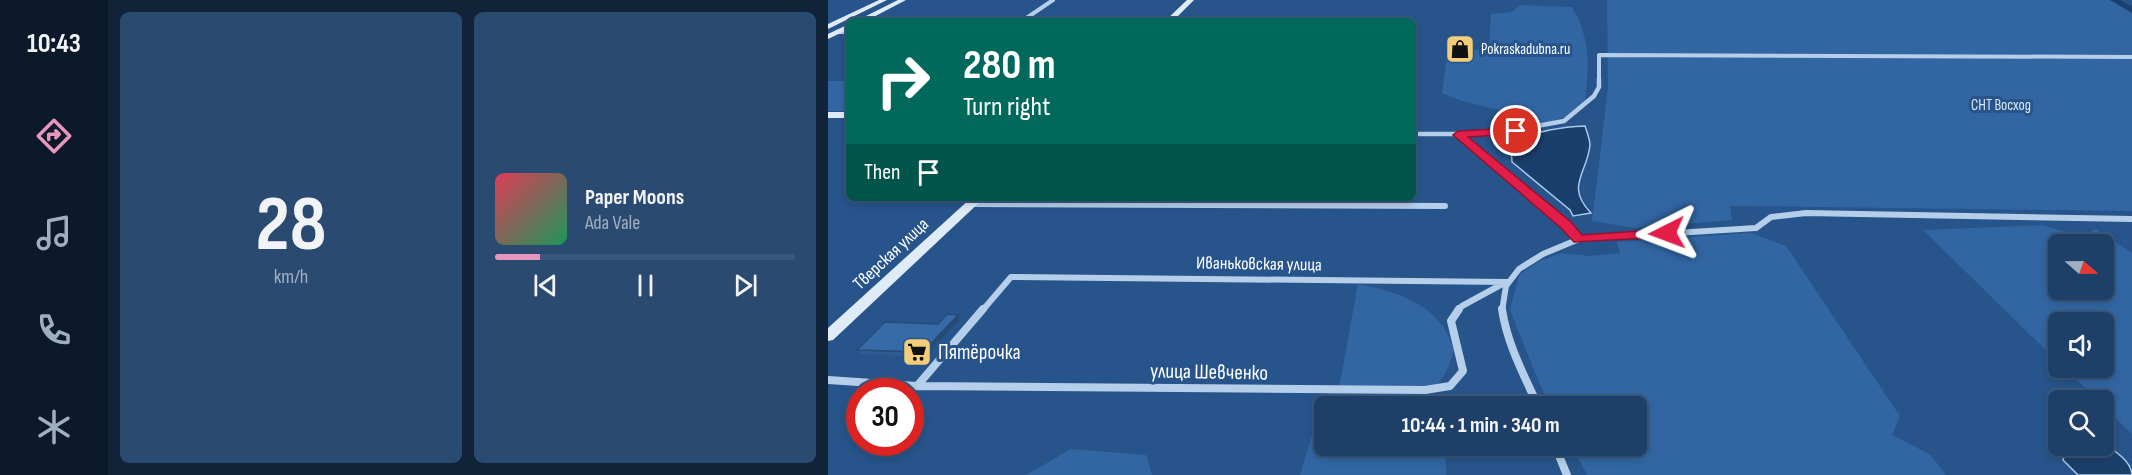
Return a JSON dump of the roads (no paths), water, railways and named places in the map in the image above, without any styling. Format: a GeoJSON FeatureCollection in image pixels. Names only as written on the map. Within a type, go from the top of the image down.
{"type":"FeatureCollection","features":[{"type":"Feature","properties":{"kind":"main road"},"geometry":{"type":"LineString","coordinates":[[847,18],[884,0]]}},
{"type":"Feature","properties":{"kind":"main road"},"geometry":{"type":"LineString","coordinates":[[866,18],[903,0]]}},
{"type":"Feature","properties":{"kind":"main road"},"geometry":{"type":"LineString","coordinates":[[1171,18],[1191,0]]}},
{"type":"Feature","properties":{"kind":"main road"},"geometry":{"type":"LineString","coordinates":[[828,27],[846,18]]}},
{"type":"Feature","properties":{"kind":"main road"},"geometry":{"type":"LineString","coordinates":[[828,37],[846,28]]}},
{"type":"Feature","properties":{"kind":"main road"},"geometry":{"type":"LineString","coordinates":[[828,115],[846,115]]}},
{"type":"Feature","properties":{"kind":"main road","name":"Тверская улица"},"geometry":{"type":"LineString","coordinates":[[828,336],[974,201]]}},
{"type":"Feature","properties":{"kind":"street"},"geometry":{"type":"LineString","coordinates":[[1026,18],[1053,0]]}},
{"type":"Feature","properties":{"kind":"street"},"geometry":{"type":"LineString","coordinates":[[837,32],[846,32]]}},
{"type":"Feature","properties":{"kind":"street"},"geometry":{"type":"LineString","coordinates":[[1416,134],[1458,135],[1516,131],[1564,121],[1594,96],[1599,87],[1599,55],[2132,57]]}},
{"type":"Feature","properties":{"kind":"street"},"geometry":{"type":"LineString","coordinates":[[1458,135],[1566,225],[1579,239]]}},
{"type":"Feature","properties":{"kind":"street"},"geometry":{"type":"LineString","coordinates":[[974,201],[1077,205],[1445,206]]}},
{"type":"Feature","properties":{"kind":"street"},"geometry":{"type":"LineString","coordinates":[[1384,205],[1385,201]]}},
{"type":"Feature","properties":{"kind":"street"},"geometry":{"type":"LineString","coordinates":[[1534,396],[1503,326],[1500,300],[1507,282],[1521,267],[1554,248],[1579,239],[1756,228],[1771,217],[1806,213],[2132,219]]}},
{"type":"Feature","properties":{"kind":"street","name":"Иваньковская улица"},"geometry":{"type":"LineString","coordinates":[[924,378],[1011,276],[1507,282]]}},
{"type":"Feature","properties":{"kind":"street","name":"улица Шевченко"},"geometry":{"type":"LineString","coordinates":[[924,386],[1328,392],[1433,389],[1450,386],[1463,371],[1451,321],[1462,306],[1507,282]]}},
{"type":"Feature","properties":{"kind":"street","name":"улица Шевченко"},"geometry":{"type":"LineString","coordinates":[[828,380],[846,381]]}},
{"type":"Feature","properties":{"kind":"street"},"geometry":{"type":"LineString","coordinates":[[1559,456],[1567,475]]}},
{"type":"Feature","properties":{"kind":"waterway"},"geometry":{"type":"LineString","coordinates":[[2114,0],[2132,10]]}},
{"type":"Feature","properties":{"kind":"place","name":"Pokraskadubna.ru"},"geometry":{"type":"Point","coordinates":[1460,49]}},
{"type":"Feature","properties":{"kind":"place","name":"Пятёрочка"},"geometry":{"type":"Point","coordinates":[917,352]}},
{"type":"Feature","properties":{"kind":"park label","name":"СНТ Восход"},"geometry":{"type":"Point","coordinates":[2001,105]}}]}
